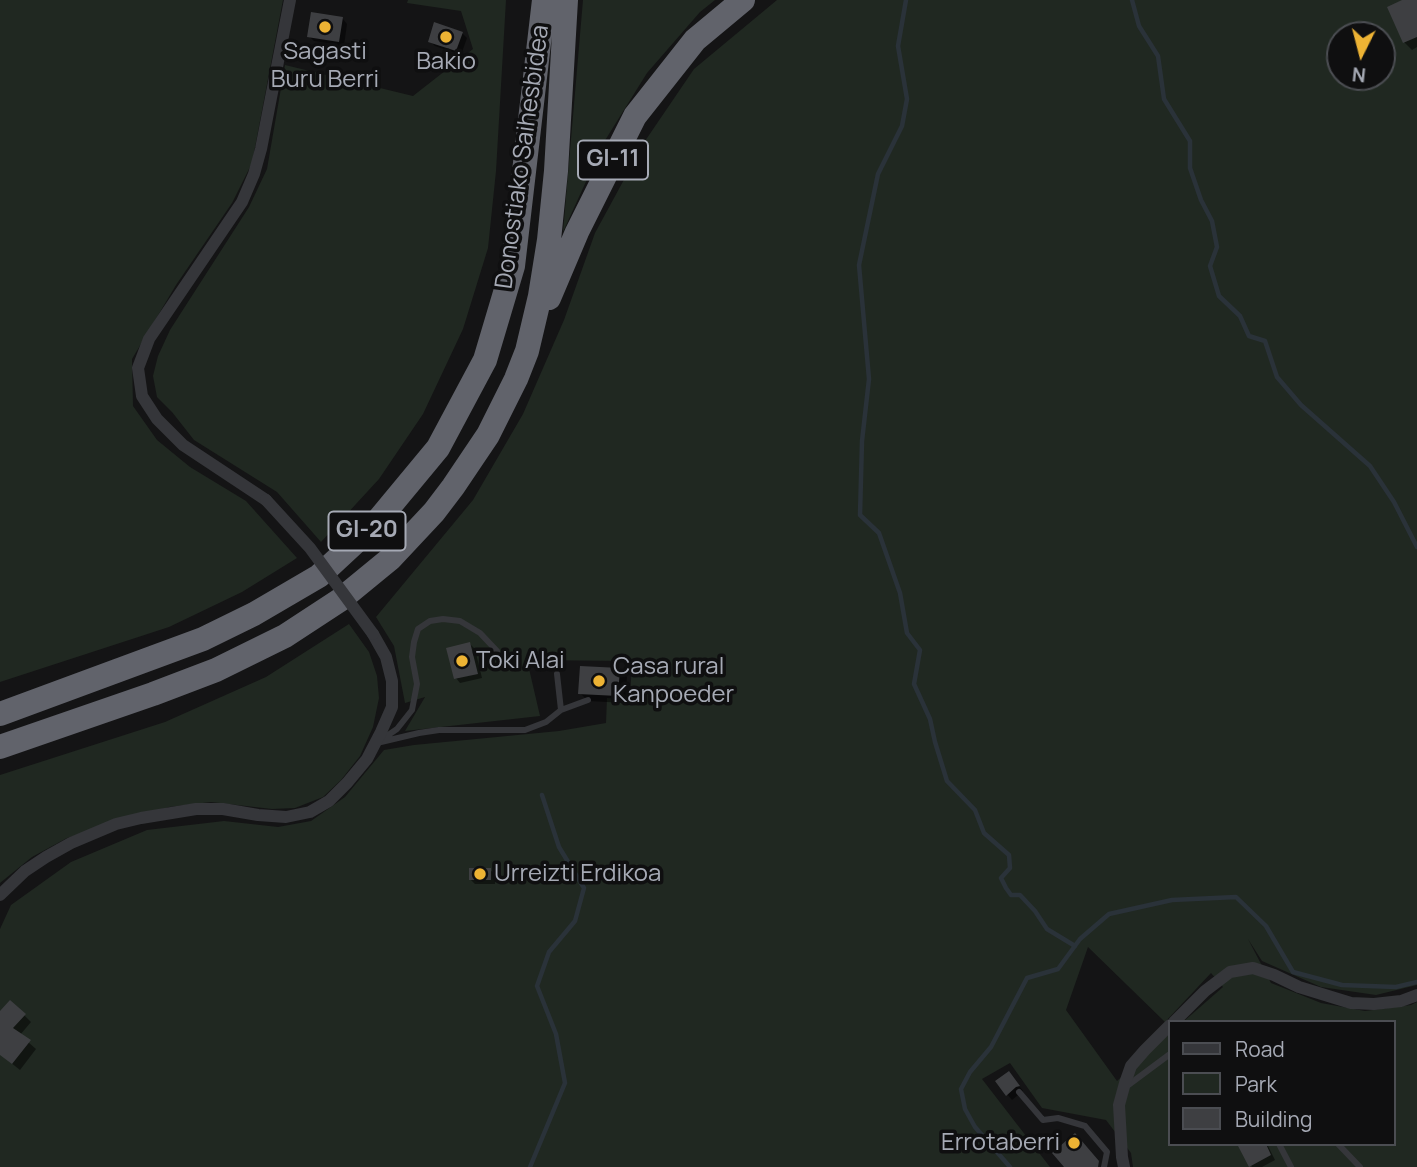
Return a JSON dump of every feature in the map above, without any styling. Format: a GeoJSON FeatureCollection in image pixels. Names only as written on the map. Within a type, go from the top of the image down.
{"type":"FeatureCollection","features":[{"type":"Feature","properties":{"kind":"highway"},"geometry":{"type":"LineString","coordinates":[[526,160],[530,0]]}},
{"type":"Feature","properties":{"kind":"highway","name":"Donostiako Saihesbidea"},"geometry":{"type":"LineString","coordinates":[[0,714],[203,639],[254,614],[318,576],[375,524],[438,449],[485,360],[513,266],[544,0]]}},
{"type":"Feature","properties":{"kind":"highway","name":"Donostiako Saihesbidea"},"geometry":{"type":"LineString","coordinates":[[0,747],[216,670],[285,636],[365,580],[405,544],[453,487],[503,408],[527,351],[540,296],[550,240],[566,0]]}},
{"type":"Feature","properties":{"kind":"highway","name":"GI-11"},"geometry":{"type":"LineString","coordinates":[[527,351],[577,232],[635,116],[695,40],[743,0]]}},
{"type":"Feature","properties":{"kind":"street"},"geometry":{"type":"LineString","coordinates":[[0,895],[25,870],[46,857],[116,824],[196,809],[223,809],[286,817],[310,812],[329,801],[367,759],[392,707],[392,681],[386,657],[373,634],[310,548],[266,500],[183,445],[157,419],[142,396],[138,368],[149,339],[242,202],[254,174],[290,0]]}},
{"type":"Feature","properties":{"kind":"street"},"geometry":{"type":"LineString","coordinates":[[1175,1020],[1205,991],[1230,972],[1253,968],[1299,987],[1350,1003],[1401,1001],[1417,995]]}},
{"type":"Feature","properties":{"kind":"street"},"geometry":{"type":"LineString","coordinates":[[1124,1167],[1119,1105],[1123,1090],[1131,1066],[1168,1027]]}},
{"type":"Feature","properties":{"kind":"lane"},"geometry":{"type":"LineString","coordinates":[[375,743],[397,729],[412,710],[416,684],[412,657],[418,629],[430,621],[460,621],[480,633],[497,650]]}},
{"type":"Feature","properties":{"kind":"lane"},"geometry":{"type":"LineString","coordinates":[[557,674],[561,710]]}},
{"type":"Feature","properties":{"kind":"lane"},"geometry":{"type":"LineString","coordinates":[[375,743],[439,730],[525,730],[546,722],[561,710],[588,701]]}},
{"type":"Feature","properties":{"kind":"lane"},"geometry":{"type":"LineString","coordinates":[[1123,1090],[1168,1055]]}},
{"type":"Feature","properties":{"kind":"lane"},"geometry":{"type":"LineString","coordinates":[[1019,1092],[1043,1120],[1058,1118],[1085,1126],[1107,1152],[1104,1167]]}},
{"type":"Feature","properties":{"kind":"lane"},"geometry":{"type":"LineString","coordinates":[[1280,1146],[1291,1167]]}},
{"type":"Feature","properties":{"kind":"lane"},"geometry":{"type":"LineString","coordinates":[[1340,1146],[1360,1167]]}},
{"type":"Feature","properties":{"kind":"green space"},"geometry":{"type":"Polygon","coordinates":[[[0,0],[283,0],[252,163],[232,203],[176,285],[132,359],[133,406],[157,440],[190,467],[246,501],[297,558],[242,592],[169,627],[0,682],[0,0]]]}},
{"type":"Feature","properties":{"kind":"green space"},"geometry":{"type":"Polygon","coordinates":[[[408,0],[506,0],[496,171],[488,248],[463,329],[423,414],[379,479],[321,542],[277,492],[194,440],[157,397],[153,376],[158,356],[170,330],[249,207],[267,169],[285,65],[413,96],[473,49],[461,11],[407,3],[408,0]]]}},
{"type":"Feature","properties":{"kind":"green space"},"geometry":{"type":"Polygon","coordinates":[[[583,0],[715,0],[700,12],[647,73],[604,142],[563,232],[583,0]]]}},
{"type":"Feature","properties":{"kind":"green space"},"geometry":{"type":"Polygon","coordinates":[[[777,0],[1417,0],[1417,985],[1376,995],[1321,987],[1262,961],[1248,939],[1271,983],[1321,1003],[1365,1011],[1417,1002],[1417,1167],[1133,1167],[1131,1153],[1106,1120],[1042,1108],[1010,1063],[982,1079],[1050,1167],[0,1167],[0,929],[11,905],[71,862],[147,830],[224,821],[278,827],[311,821],[345,797],[384,750],[559,731],[606,723],[607,698],[630,699],[632,661],[527,660],[540,716],[405,731],[425,697],[405,703],[394,646],[376,617],[473,500],[523,414],[564,320],[595,233],[645,141],[694,69],[777,0]]]}},
{"type":"Feature","properties":{"kind":"green space"},"geometry":{"type":"Polygon","coordinates":[[[349,624],[369,652],[377,676],[379,698],[373,727],[360,756],[323,797],[295,808],[272,809],[211,802],[169,807],[67,838],[32,857],[0,883],[0,775],[165,722],[266,677],[349,624]]]}},
{"type":"Feature","properties":{"kind":"building"},"geometry":{"type":"Polygon","coordinates":[[[1402,0],[1417,0],[1417,37],[1403,43],[1396,21],[1393,21],[1387,7],[1402,0]]]}},
{"type":"Feature","properties":{"kind":"building","name":"Sagasti Buru Berri"},"geometry":{"type":"Polygon","coordinates":[[[311,12],[343,17],[339,42],[307,37],[311,12]]]}},
{"type":"Feature","properties":{"kind":"building","name":"Bakio"},"geometry":{"type":"Polygon","coordinates":[[[434,22],[463,32],[456,51],[428,42],[434,22]]]}},
{"type":"Feature","properties":{"kind":"building","name":"Toki Alai"},"geometry":{"type":"Polygon","coordinates":[[[470,642],[478,674],[454,679],[446,648],[470,642]]]}},
{"type":"Feature","properties":{"kind":"building","name":"Casa rural Kanpoeder"},"geometry":{"type":"Polygon","coordinates":[[[580,666],[620,668],[618,696],[578,694],[580,666]]]}},
{"type":"Feature","properties":{"kind":"building","name":"Urreizti Erdikoa"},"geometry":{"type":"Polygon","coordinates":[[[469,868],[491,868],[491,880],[469,880],[469,868]]]}},
{"type":"Feature","properties":{"kind":"building"},"geometry":{"type":"Polygon","coordinates":[[[10,1000],[26,1014],[13,1028],[31,1040],[12,1064],[0,1055],[0,1011],[10,1000]]]}},
{"type":"Feature","properties":{"kind":"building"},"geometry":{"type":"Polygon","coordinates":[[[1009,1071],[1020,1086],[1006,1096],[995,1081],[1009,1071]]]}},
{"type":"Feature","properties":{"kind":"building","name":"Errotaberri"},"geometry":{"type":"Polygon","coordinates":[[[1075,1133],[1099,1161],[1098,1167],[1064,1167],[1052,1153],[1075,1133]]]}},
{"type":"Feature","properties":{"kind":"building"},"geometry":{"type":"Polygon","coordinates":[[[1238,1146],[1267,1146],[1271,1155],[1249,1167],[1238,1146]]]}},
{"type":"Feature","properties":{"kind":"waterway"},"geometry":{"type":"LineString","coordinates":[[906,0],[898,46],[907,99],[902,126],[878,174],[859,265],[869,379],[862,441],[860,515],[879,533],[900,593],[907,633],[920,650],[914,684],[930,719],[947,781],[975,810],[984,833],[1009,855],[1010,868],[1001,878],[1011,895],[1020,895],[1047,929],[1075,946]]}},
{"type":"Feature","properties":{"kind":"waterway"},"geometry":{"type":"LineString","coordinates":[[1132,0],[1139,26],[1158,56],[1164,99],[1190,141],[1190,168],[1201,200],[1212,221],[1217,247],[1210,266],[1219,296],[1240,316],[1249,336],[1265,341],[1277,377],[1301,405],[1370,466],[1394,502],[1417,547]]}},
{"type":"Feature","properties":{"kind":"waterway"},"geometry":{"type":"LineString","coordinates":[[530,1167],[565,1083],[556,1034],[537,986],[549,952],[575,921],[584,888],[559,847],[542,795]]}},
{"type":"Feature","properties":{"kind":"waterway"},"geometry":{"type":"LineString","coordinates":[[1010,1167],[975,1127],[965,1109],[961,1089],[970,1072],[991,1047],[1027,978],[1058,969],[1080,939],[1109,914],[1172,900],[1236,897],[1266,926],[1293,972],[1342,985],[1396,987],[1417,982]]}},
{"type":"Feature","properties":{"kind":"place","name":"Sagasti Buru Berri"},"geometry":{"type":"Point","coordinates":[325,27]}},
{"type":"Feature","properties":{"kind":"place","name":"Bakio"},"geometry":{"type":"Point","coordinates":[446,37]}},
{"type":"Feature","properties":{"kind":"place","name":"Toki Alai"},"geometry":{"type":"Point","coordinates":[462,661]}},
{"type":"Feature","properties":{"kind":"place","name":"Casa rural Kanpoeder"},"geometry":{"type":"Point","coordinates":[599,681]}},
{"type":"Feature","properties":{"kind":"place","name":"Urreizti Erdikoa"},"geometry":{"type":"Point","coordinates":[480,874]}},
{"type":"Feature","properties":{"kind":"place","name":"Errotaberri"},"geometry":{"type":"Point","coordinates":[1074,1143]}}]}
